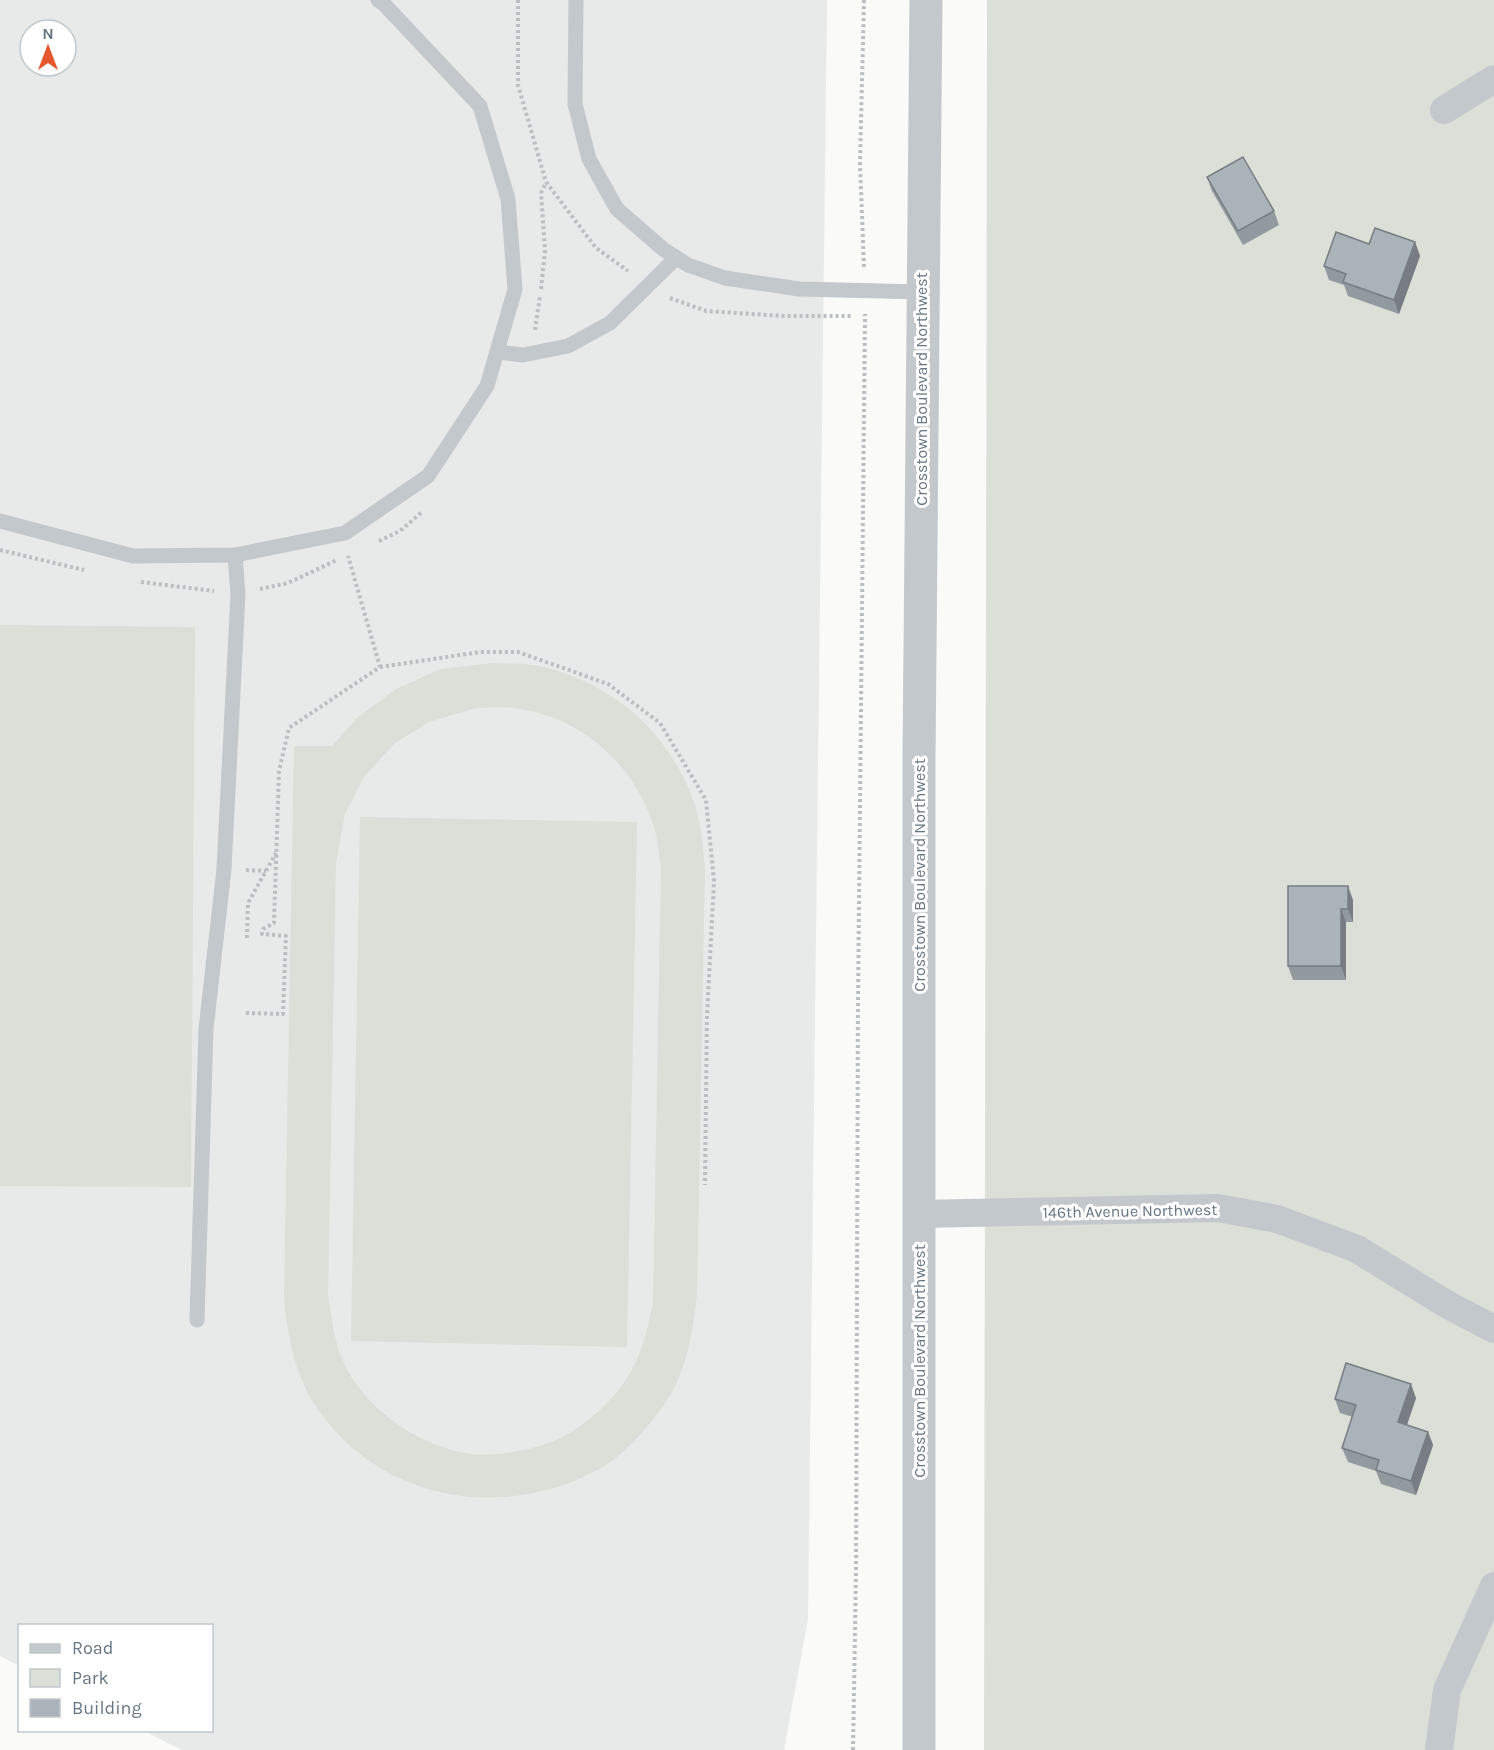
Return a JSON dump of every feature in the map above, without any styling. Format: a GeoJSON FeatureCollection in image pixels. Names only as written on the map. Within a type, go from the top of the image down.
{"type":"FeatureCollection","features":[{"type":"Feature","properties":{"kind":"street","name":"Crosstown Boulevard Northwest"},"geometry":{"type":"LineString","coordinates":[[919,1750],[922,292],[926,0]]}},
{"type":"Feature","properties":{"kind":"street"},"geometry":{"type":"LineString","coordinates":[[1444,110],[1494,79]]}},
{"type":"Feature","properties":{"kind":"street","name":"146th Avenue Northwest"},"geometry":{"type":"LineString","coordinates":[[919,1214],[1218,1209],[1277,1220],[1357,1249],[1448,1305],[1494,1329]]}},
{"type":"Feature","properties":{"kind":"street"},"geometry":{"type":"LineString","coordinates":[[1439,1750],[1447,1690],[1494,1586]]}},
{"type":"Feature","properties":{"kind":"lane"},"geometry":{"type":"LineString","coordinates":[[0,521],[133,556],[236,555],[345,533],[428,476],[487,386],[515,290],[508,199],[480,106],[378,0]]}},
{"type":"Feature","properties":{"kind":"lane"},"geometry":{"type":"LineString","coordinates":[[576,0],[575,104],[589,159],[617,208],[663,249],[687,265],[726,278],[799,289],[922,292]]}},
{"type":"Feature","properties":{"kind":"lane"},"geometry":{"type":"LineString","coordinates":[[497,352],[523,355],[568,346],[610,323],[676,258]]}},
{"type":"Feature","properties":{"kind":"lane"},"geometry":{"type":"LineString","coordinates":[[197,1320],[206,1029],[224,869],[238,594],[236,555]]}},
{"type":"Feature","properties":{"kind":"path"},"geometry":{"type":"LineString","coordinates":[[864,0],[860,164],[864,266]]}},
{"type":"Feature","properties":{"kind":"path"},"geometry":{"type":"LineString","coordinates":[[531,353],[545,251],[541,193],[546,182]]}},
{"type":"Feature","properties":{"kind":"path"},"geometry":{"type":"LineString","coordinates":[[853,1750],[864,322]]}},
{"type":"Feature","properties":{"kind":"path"},"geometry":{"type":"LineString","coordinates":[[369,546],[399,531],[425,509]]}},
{"type":"Feature","properties":{"kind":"path"},"geometry":{"type":"LineString","coordinates":[[0,550],[86,571]]}},
{"type":"Feature","properties":{"kind":"path"},"geometry":{"type":"LineString","coordinates":[[140,581],[238,594],[288,583],[358,550]]}},
{"type":"Feature","properties":{"kind":"path"},"geometry":{"type":"LineString","coordinates":[[348,555],[380,667]]}},
{"type":"Feature","properties":{"kind":"path"},"geometry":{"type":"LineString","coordinates":[[246,1013],[283,1014],[286,936],[262,934],[263,929],[274,923],[279,771],[289,728],[380,667],[480,652],[518,652],[608,684],[660,723],[706,800],[714,881],[707,1016],[705,1185]]}},
{"type":"Feature","properties":{"kind":"path"},"geometry":{"type":"LineString","coordinates":[[247,938],[248,903],[276,852]]}},
{"type":"Feature","properties":{"kind":"shaded area"},"geometry":{"type":"Polygon","coordinates":[[[0,0],[827,0],[808,1619],[784,1750],[182,1750],[146,1732],[213,1732],[213,1624],[18,1624],[18,1665],[0,1656],[0,0]]]}},
{"type":"Feature","properties":{"kind":"green space"},"geometry":{"type":"Polygon","coordinates":[[[987,0],[1494,0],[1494,1750],[984,1750],[987,0]]]}},
{"type":"Feature","properties":{"kind":"green space"},"geometry":{"type":"Polygon","coordinates":[[[0,625],[195,627],[191,1187],[0,1186],[0,625]]]}},
{"type":"Feature","properties":{"kind":"green space"},"geometry":{"type":"Polygon","coordinates":[[[492,663],[537,666],[592,685],[634,713],[668,751],[692,797],[700,824],[705,869],[697,1294],[684,1364],[666,1402],[646,1428],[620,1454],[603,1467],[565,1484],[525,1495],[485,1498],[446,1493],[408,1482],[373,1463],[342,1438],[308,1393],[293,1352],[285,1311],[294,746],[332,746],[357,718],[396,689],[441,669],[492,663]],[[476,708],[429,722],[395,743],[363,778],[345,814],[336,863],[328,1294],[333,1328],[343,1361],[365,1395],[390,1419],[421,1438],[454,1450],[481,1455],[503,1454],[537,1447],[575,1430],[612,1398],[631,1372],[643,1344],[653,1304],[661,868],[655,832],[645,805],[634,784],[604,749],[586,735],[544,715],[516,708],[476,708]]]}},
{"type":"Feature","properties":{"kind":"green space"},"geometry":{"type":"Polygon","coordinates":[[[360,817],[637,822],[627,1347],[351,1341],[360,817]]]}},
{"type":"Feature","properties":{"kind":"building"},"geometry":{"type":"Polygon","coordinates":[[[1243,157],[1274,211],[1238,231],[1207,177],[1243,157]]]}},
{"type":"Feature","properties":{"kind":"building"},"geometry":{"type":"Polygon","coordinates":[[[1375,228],[1415,242],[1394,300],[1343,282],[1346,274],[1324,266],[1336,232],[1369,244],[1375,228]]]}},
{"type":"Feature","properties":{"kind":"building"},"geometry":{"type":"Polygon","coordinates":[[[1288,886],[1348,886],[1348,909],[1341,909],[1341,966],[1288,966],[1288,886]]]}},
{"type":"Feature","properties":{"kind":"building"},"geometry":{"type":"Polygon","coordinates":[[[1346,1363],[1411,1384],[1398,1422],[1428,1432],[1411,1481],[1376,1470],[1379,1460],[1342,1448],[1356,1405],[1335,1399],[1346,1363]]]}}]}
